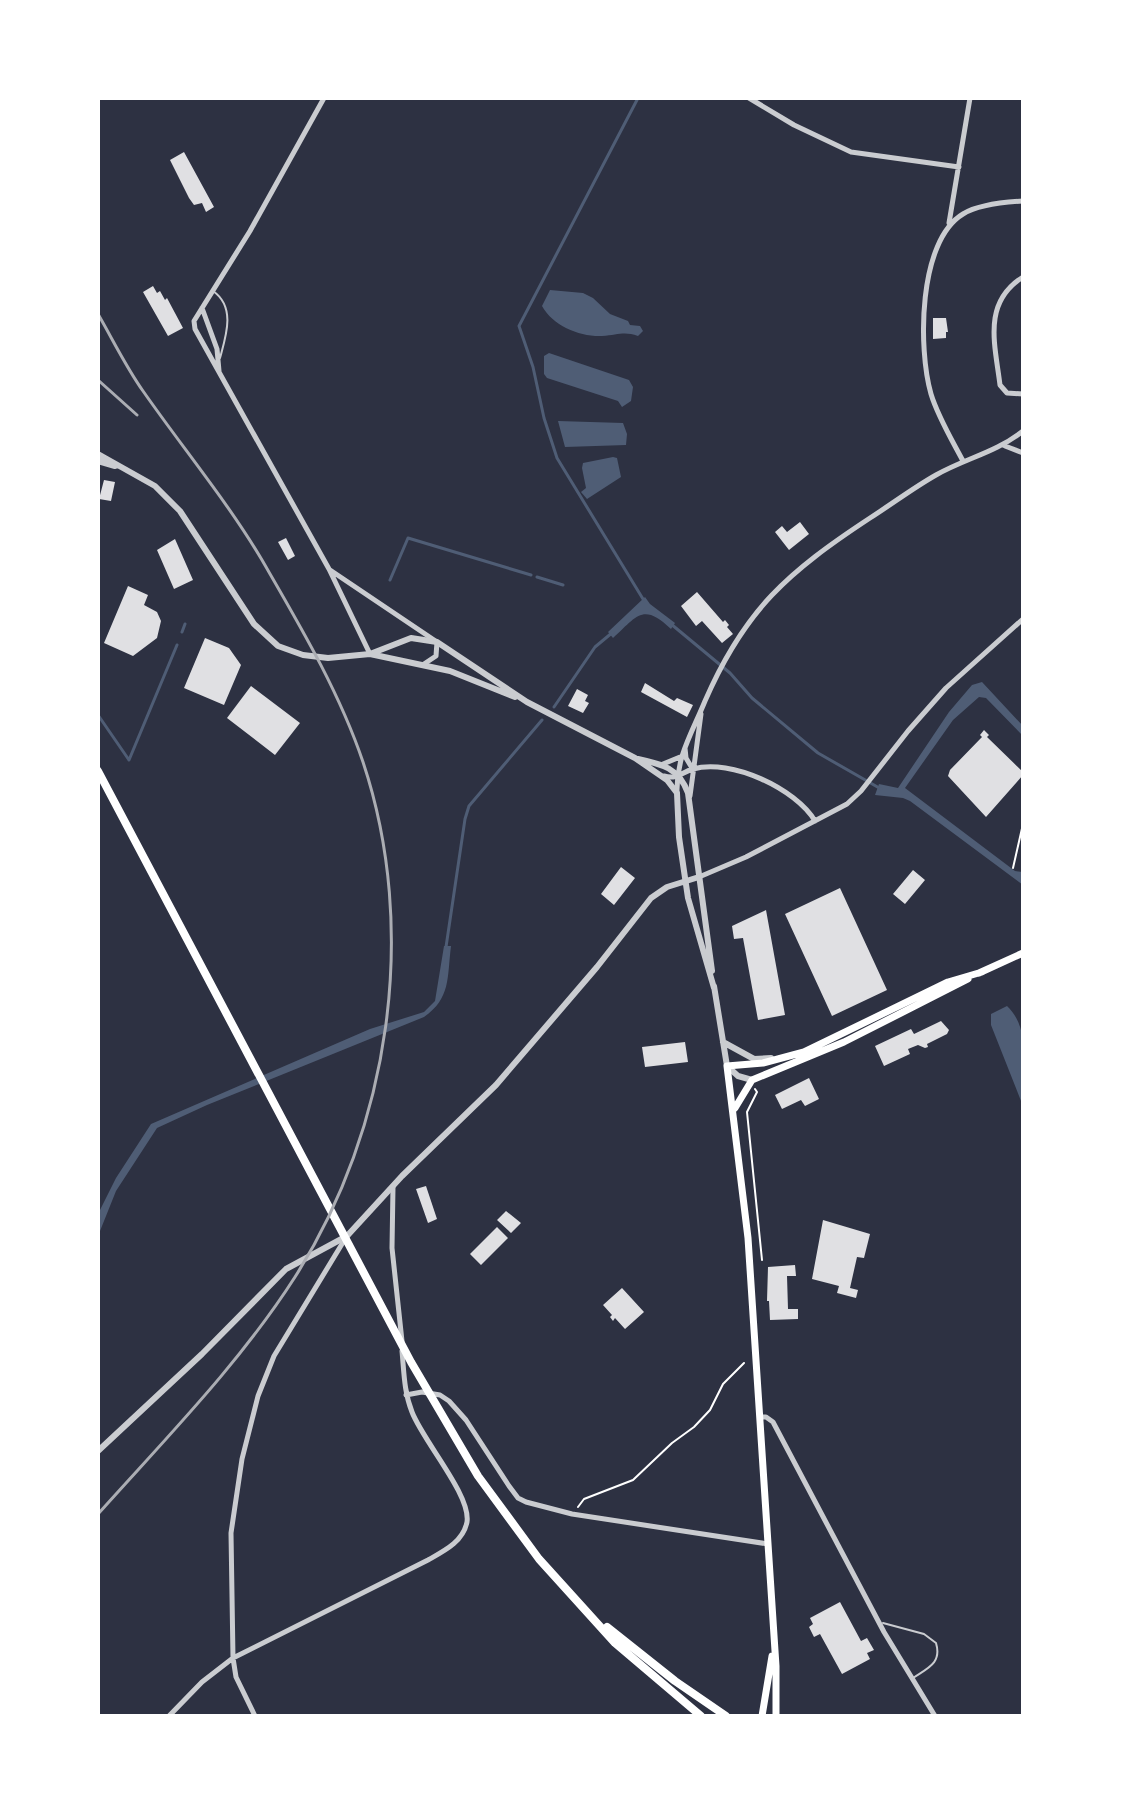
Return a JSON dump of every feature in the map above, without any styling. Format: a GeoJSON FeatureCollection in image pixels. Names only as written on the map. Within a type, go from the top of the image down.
{"type":"FeatureCollection","features":[{"type":"Feature","properties":{"kind":"main road"},"geometry":{"type":"LineString","coordinates":[[98,771],[455,1440],[513,1526],[587,1612],[644,1669],[701,1716]]}},
{"type":"Feature","properties":{"kind":"main road"},"geometry":{"type":"LineString","coordinates":[[734,1110],[752,1080],[878,1021],[948,982],[982,972],[1023,953]]}},
{"type":"Feature","properties":{"kind":"main road"},"geometry":{"type":"LineString","coordinates":[[776,1716],[774,1641],[746,1218],[727,1066],[780,1058],[828,1045]]}},
{"type":"Feature","properties":{"kind":"main road"},"geometry":{"type":"LineString","coordinates":[[587,1612],[675,1681],[726,1716]]}},
{"type":"Feature","properties":{"kind":"main road"},"geometry":{"type":"LineString","coordinates":[[762,1716],[774,1641]]}},
{"type":"Feature","properties":{"kind":"street"},"geometry":{"type":"LineString","coordinates":[[324,98],[250,231],[194,321],[195,329],[329,569],[370,654]]}},
{"type":"Feature","properties":{"kind":"street"},"geometry":{"type":"LineString","coordinates":[[749,98],[794,125],[851,152],[959,167]]}},
{"type":"Feature","properties":{"kind":"street"},"geometry":{"type":"LineString","coordinates":[[963,461],[936,407],[929,384],[924,303],[928,277],[948,227],[970,98]]}},
{"type":"Feature","properties":{"kind":"street"},"geometry":{"type":"LineString","coordinates":[[948,227],[969,211],[1023,201]]}},
{"type":"Feature","properties":{"kind":"street"},"geometry":{"type":"LineString","coordinates":[[1023,277],[1009,285],[993,318],[1000,385],[1007,393],[1023,395]]}},
{"type":"Feature","properties":{"kind":"street"},"geometry":{"type":"LineString","coordinates":[[202,307],[219,361],[219,373]]}},
{"type":"Feature","properties":{"kind":"street"},"geometry":{"type":"LineString","coordinates":[[714,988],[685,881],[677,793],[684,744],[725,658],[768,597],[818,553],[934,476],[1004,446],[1023,431]]}},
{"type":"Feature","properties":{"kind":"street"},"geometry":{"type":"LineString","coordinates":[[1004,446],[1023,453]]}},
{"type":"Feature","properties":{"kind":"street"},"geometry":{"type":"LineString","coordinates":[[98,454],[166,495],[180,511],[254,624],[278,646],[324,658],[370,654],[450,671],[527,702],[635,758],[664,778],[677,793]]}},
{"type":"Feature","properties":{"kind":"street"},"geometry":{"type":"LineString","coordinates":[[98,461],[122,469]]}},
{"type":"Feature","properties":{"kind":"street"},"geometry":{"type":"LineString","coordinates":[[329,569],[527,702]]}},
{"type":"Feature","properties":{"kind":"street"},"geometry":{"type":"LineString","coordinates":[[255,1716],[241,1689],[233,1658],[231,1533],[240,1472],[258,1396],[274,1356],[347,1236],[496,1085],[597,967],[643,906],[659,892],[746,857],[847,804],[946,688],[1023,619]]}},
{"type":"Feature","properties":{"kind":"street"},"geometry":{"type":"LineString","coordinates":[[370,654],[411,638],[437,642]]}},
{"type":"Feature","properties":{"kind":"street"},"geometry":{"type":"LineString","coordinates":[[423,664],[436,656],[437,642]]}},
{"type":"Feature","properties":{"kind":"street"},"geometry":{"type":"LineString","coordinates":[[701,710],[690,801],[714,988],[727,1066],[738,1076],[752,1080]]}},
{"type":"Feature","properties":{"kind":"street"},"geometry":{"type":"LineString","coordinates":[[684,744],[686,758],[693,769]]}},
{"type":"Feature","properties":{"kind":"street"},"geometry":{"type":"LineString","coordinates":[[663,764],[680,756]]}},
{"type":"Feature","properties":{"kind":"street"},"geometry":{"type":"LineString","coordinates":[[635,758],[663,764],[678,776],[690,801]]}},
{"type":"Feature","properties":{"kind":"street"},"geometry":{"type":"LineString","coordinates":[[664,778],[693,769],[720,768],[755,775],[809,810],[815,821]]}},
{"type":"Feature","properties":{"kind":"street"},"geometry":{"type":"LineString","coordinates":[[723,1042],[754,1059],[780,1058]]}},
{"type":"Feature","properties":{"kind":"street"},"geometry":{"type":"LineString","coordinates":[[169,1716],[202,1682],[233,1658],[428,1560],[453,1545],[466,1526],[464,1502],[419,1427],[406,1395],[392,1248],[393,1186]]}},
{"type":"Feature","properties":{"kind":"street"},"geometry":{"type":"LineString","coordinates":[[98,1451],[221,1336],[286,1269],[347,1236]]}},
{"type":"Feature","properties":{"kind":"street"},"geometry":{"type":"LineString","coordinates":[[406,1395],[422,1392],[440,1395],[449,1401],[466,1420],[518,1498],[572,1514],[768,1544]]}},
{"type":"Feature","properties":{"kind":"street"},"geometry":{"type":"LineString","coordinates":[[760,1417],[773,1422],[880,1623],[935,1716]]}},
{"type":"Feature","properties":{"kind":"lane"},"geometry":{"type":"LineString","coordinates":[[212,290],[220,296],[228,314],[227,332],[219,361]]}},
{"type":"Feature","properties":{"kind":"lane"},"geometry":{"type":"LineString","coordinates":[[880,1623],[924,1634],[936,1643],[938,1653],[935,1663],[912,1679]]}},
{"type":"Feature","properties":{"kind":"path"},"geometry":{"type":"LineString","coordinates":[[1013,868],[1023,824]]}},
{"type":"Feature","properties":{"kind":"path"},"geometry":{"type":"LineString","coordinates":[[752,1080],[757,1092],[747,1112],[762,1260]]}},
{"type":"Feature","properties":{"kind":"path"},"geometry":{"type":"LineString","coordinates":[[572,1514],[584,1499],[633,1480],[694,1427],[710,1410],[723,1384],[744,1363]]}},
{"type":"Feature","properties":{"kind":"water"},"geometry":{"type":"Polygon","coordinates":[[[550,290],[583,293],[610,314],[628,321],[630,325],[640,326],[643,331],[638,336],[594,336],[568,329],[553,319],[542,306],[550,290]]]}},
{"type":"Feature","properties":{"kind":"water"},"geometry":{"type":"Polygon","coordinates":[[[549,353],[629,380],[633,387],[631,401],[622,407],[618,401],[547,378],[544,374],[544,356],[549,353]]]}},
{"type":"Feature","properties":{"kind":"water"},"geometry":{"type":"Polygon","coordinates":[[[558,421],[623,423],[627,434],[626,445],[565,447],[558,421]]]}},
{"type":"Feature","properties":{"kind":"water"},"geometry":{"type":"Polygon","coordinates":[[[617,458],[621,477],[587,499],[581,492],[586,488],[583,463],[617,458]]]}},
{"type":"Feature","properties":{"kind":"water"},"geometry":{"type":"Polygon","coordinates":[[[645,597],[675,623],[671,629],[654,616],[640,615],[613,638],[608,632],[645,597]]]}},
{"type":"Feature","properties":{"kind":"water"},"geometry":{"type":"Polygon","coordinates":[[[982,682],[1023,726],[1023,736],[986,698],[979,697],[953,720],[905,788],[1015,871],[1023,872],[1023,885],[910,801],[875,795],[879,784],[898,788],[949,712],[972,685],[982,682]]]}},
{"type":"Feature","properties":{"kind":"water"},"geometry":{"type":"Polygon","coordinates":[[[444,946],[451,946],[446,986],[439,1002],[424,1017],[157,1128],[116,1191],[98,1236],[98,1214],[116,1178],[151,1124],[370,1029],[424,1012],[435,1001],[444,946]]]}},
{"type":"Feature","properties":{"kind":"water"},"geometry":{"type":"Polygon","coordinates":[[[1007,1006],[1015,1016],[1023,1040],[1023,1106],[991,1025],[991,1014],[1007,1006]]]}},
{"type":"Feature","properties":{"kind":"building"},"geometry":{"type":"Polygon","coordinates":[[[184,152],[214,207],[206,212],[202,203],[194,205],[189,198],[170,160],[184,152]]]}},
{"type":"Feature","properties":{"kind":"building"},"geometry":{"type":"Polygon","coordinates":[[[153,286],[165,300],[167,298],[183,328],[168,336],[143,292],[153,286]]]}},
{"type":"Feature","properties":{"kind":"building"},"geometry":{"type":"Polygon","coordinates":[[[933,318],[946,318],[946,338],[933,339],[933,318]]]}},
{"type":"Feature","properties":{"kind":"building"},"geometry":{"type":"Polygon","coordinates":[[[104,480],[115,482],[111,501],[99,499],[104,480]]]}},
{"type":"Feature","properties":{"kind":"building"},"geometry":{"type":"Polygon","coordinates":[[[800,522],[809,534],[789,550],[775,532],[782,526],[787,532],[800,522]]]}},
{"type":"Feature","properties":{"kind":"building"},"geometry":{"type":"Polygon","coordinates":[[[286,538],[295,556],[288,560],[278,542],[286,538]]]}},
{"type":"Feature","properties":{"kind":"building"},"geometry":{"type":"Polygon","coordinates":[[[175,539],[193,580],[174,589],[157,550],[175,539]]]}},
{"type":"Feature","properties":{"kind":"building"},"geometry":{"type":"Polygon","coordinates":[[[128,586],[148,595],[144,605],[157,612],[161,621],[157,638],[133,656],[104,643],[128,586]]]}},
{"type":"Feature","properties":{"kind":"building"},"geometry":{"type":"Polygon","coordinates":[[[697,592],[729,625],[727,627],[733,634],[722,643],[702,621],[696,626],[681,606],[697,592]]]}},
{"type":"Feature","properties":{"kind":"building"},"geometry":{"type":"Polygon","coordinates":[[[205,638],[229,648],[241,665],[224,705],[184,688],[205,638]]]}},
{"type":"Feature","properties":{"kind":"building"},"geometry":{"type":"Polygon","coordinates":[[[645,683],[674,701],[677,698],[693,705],[687,717],[641,692],[645,683]]]}},
{"type":"Feature","properties":{"kind":"building"},"geometry":{"type":"Polygon","coordinates":[[[251,686],[300,723],[275,755],[227,718],[251,686]]]}},
{"type":"Feature","properties":{"kind":"building"},"geometry":{"type":"Polygon","coordinates":[[[577,689],[588,695],[585,701],[589,703],[583,713],[568,706],[577,689]]]}},
{"type":"Feature","properties":{"kind":"building"},"geometry":{"type":"Polygon","coordinates":[[[984,730],[989,735],[987,737],[1023,772],[986,817],[948,776],[950,770],[982,737],[980,735],[984,730]]]}},
{"type":"Feature","properties":{"kind":"building"},"geometry":{"type":"Polygon","coordinates":[[[621,867],[635,878],[614,905],[601,894],[621,867]]]}},
{"type":"Feature","properties":{"kind":"building"},"geometry":{"type":"Polygon","coordinates":[[[913,870],[925,880],[905,904],[893,894],[913,870]]]}},
{"type":"Feature","properties":{"kind":"building"},"geometry":{"type":"Polygon","coordinates":[[[840,888],[887,990],[832,1016],[785,914],[840,888]]]}},
{"type":"Feature","properties":{"kind":"building"},"geometry":{"type":"Polygon","coordinates":[[[766,910],[785,1015],[758,1020],[743,938],[734,939],[732,926],[766,910]]]}},
{"type":"Feature","properties":{"kind":"building"},"geometry":{"type":"Polygon","coordinates":[[[941,1021],[949,1030],[947,1034],[927,1044],[928,1047],[918,1045],[908,1049],[910,1054],[884,1066],[875,1046],[911,1029],[914,1034],[941,1021]]]}},
{"type":"Feature","properties":{"kind":"building"},"geometry":{"type":"Polygon","coordinates":[[[685,1042],[688,1062],[645,1067],[642,1047],[685,1042]]]}},
{"type":"Feature","properties":{"kind":"building"},"geometry":{"type":"Polygon","coordinates":[[[809,1078],[819,1099],[805,1106],[801,1100],[782,1109],[775,1095],[809,1078]]]}},
{"type":"Feature","properties":{"kind":"building"},"geometry":{"type":"Polygon","coordinates":[[[426,1186],[437,1219],[428,1223],[416,1189],[426,1186]]]}},
{"type":"Feature","properties":{"kind":"building"},"geometry":{"type":"Polygon","coordinates":[[[506,1211],[521,1223],[511,1233],[497,1220],[506,1211]]]}},
{"type":"Feature","properties":{"kind":"building"},"geometry":{"type":"Polygon","coordinates":[[[823,1220],[870,1234],[864,1258],[857,1257],[850,1288],[858,1290],[856,1298],[837,1293],[839,1286],[812,1279],[823,1220]]]}},
{"type":"Feature","properties":{"kind":"building"},"geometry":{"type":"Polygon","coordinates":[[[497,1227],[508,1238],[481,1265],[470,1254],[497,1227]]]}},
{"type":"Feature","properties":{"kind":"building"},"geometry":{"type":"Polygon","coordinates":[[[795,1265],[796,1276],[787,1276],[788,1309],[798,1309],[798,1319],[770,1320],[768,1267],[795,1265]]]}},
{"type":"Feature","properties":{"kind":"building"},"geometry":{"type":"Polygon","coordinates":[[[622,1288],[644,1312],[625,1329],[615,1318],[613,1321],[603,1305],[622,1288]]]}},
{"type":"Feature","properties":{"kind":"building"},"geometry":{"type":"Polygon","coordinates":[[[840,1602],[861,1641],[867,1638],[874,1650],[867,1653],[870,1659],[842,1674],[820,1634],[814,1637],[809,1627],[813,1624],[810,1618],[840,1602]]]}},
{"type":"Feature","properties":{"kind":"waterway"},"geometry":{"type":"LineString","coordinates":[[638,98],[519,326],[557,458],[643,599]]}},
{"type":"Feature","properties":{"kind":"waterway"},"geometry":{"type":"LineString","coordinates":[[390,580],[408,538],[531,575]]}},
{"type":"Feature","properties":{"kind":"waterway"},"geometry":{"type":"LineString","coordinates":[[537,577],[563,585]]}},
{"type":"Feature","properties":{"kind":"waterway"},"geometry":{"type":"LineString","coordinates":[[182,632],[185,624]]}},
{"type":"Feature","properties":{"kind":"waterway"},"geometry":{"type":"LineString","coordinates":[[671,624],[818,753],[881,789]]}},
{"type":"Feature","properties":{"kind":"waterway"},"geometry":{"type":"LineString","coordinates":[[554,707],[595,647],[613,632]]}},
{"type":"Feature","properties":{"kind":"waterway"},"geometry":{"type":"LineString","coordinates":[[129,760],[177,645]]}},
{"type":"Feature","properties":{"kind":"waterway"},"geometry":{"type":"LineString","coordinates":[[98,715],[129,760]]}},
{"type":"Feature","properties":{"kind":"waterway"},"geometry":{"type":"LineString","coordinates":[[446,947],[469,806],[542,720]]}},
{"type":"Feature","properties":{"kind":"railway"},"geometry":{"type":"LineString","coordinates":[[98,314],[137,382],[262,560],[342,709],[363,762],[380,826],[389,892],[391,959],[386,1027],[373,1093],[354,1157],[327,1219],[295,1277],[251,1340],[98,1514]]}},
{"type":"Feature","properties":{"kind":"railway"},"geometry":{"type":"LineString","coordinates":[[98,380],[137,415]]}}]}
